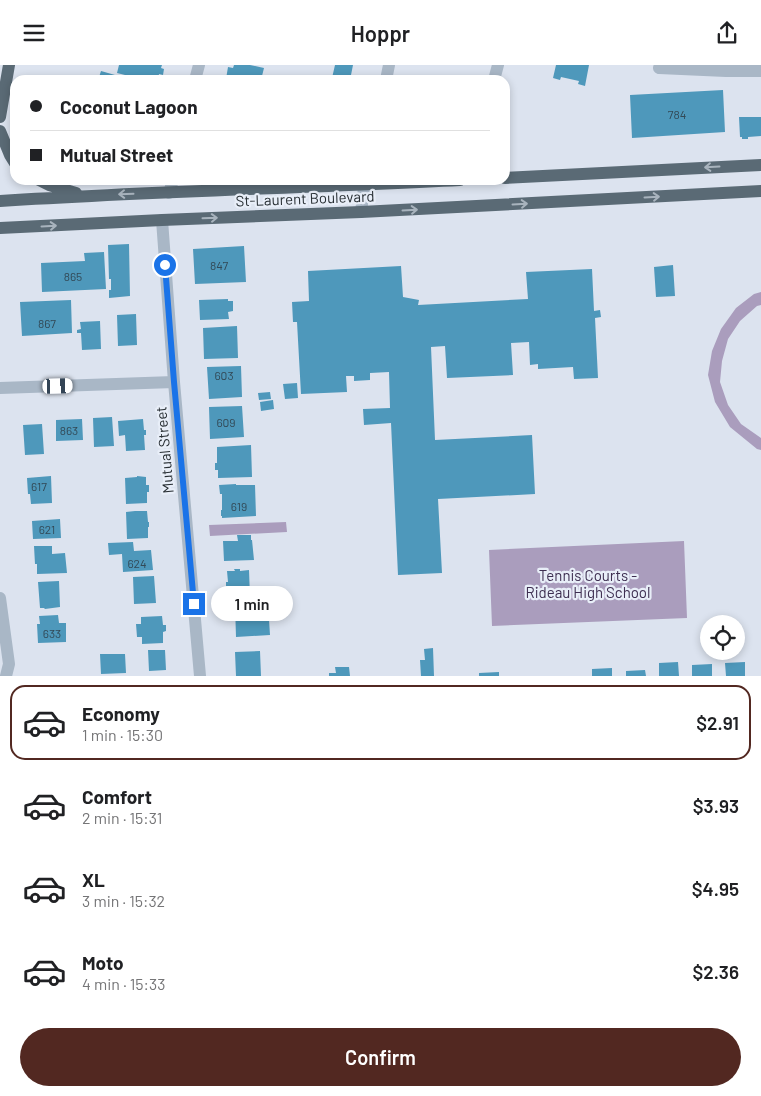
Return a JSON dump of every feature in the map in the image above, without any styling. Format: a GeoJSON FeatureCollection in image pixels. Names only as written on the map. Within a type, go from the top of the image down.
{"type":"FeatureCollection","features":[{"type":"Feature","properties":{"kind":"main road"},"geometry":{"type":"LineString","coordinates":[[0,117],[10,65]]}},
{"type":"Feature","properties":{"kind":"main road"},"geometry":{"type":"LineString","coordinates":[[0,131],[10,155]]}},
{"type":"Feature","properties":{"kind":"main road"},"geometry":{"type":"LineString","coordinates":[[510,178],[761,165]]}},
{"type":"Feature","properties":{"kind":"main road"},"geometry":{"type":"LineString","coordinates":[[49,185],[83,196]]}},
{"type":"Feature","properties":{"kind":"main road","name":"St-Laurent Boulevard"},"geometry":{"type":"LineString","coordinates":[[0,201],[83,196],[171,186],[219,185]]}},
{"type":"Feature","properties":{"kind":"main road","name":"St-Laurent Boulevard"},"geometry":{"type":"LineString","coordinates":[[0,228],[361,212],[761,191]]}},
{"type":"Feature","properties":{"kind":"street"},"geometry":{"type":"LineString","coordinates":[[660,65],[659,68],[761,71]]}},
{"type":"Feature","properties":{"kind":"street"},"geometry":{"type":"LineString","coordinates":[[361,212],[364,185]]}},
{"type":"Feature","properties":{"kind":"street","name":"Mutual Street"},"geometry":{"type":"LineString","coordinates":[[162,220],[200,676]]}},
{"type":"Feature","properties":{"kind":"street"},"geometry":{"type":"LineString","coordinates":[[0,388],[174,382]]}},
{"type":"Feature","properties":{"kind":"street"},"geometry":{"type":"LineString","coordinates":[[0,598],[9,664],[6,676]]}},
{"type":"Feature","properties":{"kind":"green space"},"geometry":{"type":"Polygon","coordinates":[[[761,292],[761,305],[757,306],[740,321],[728,339],[722,361],[720,382],[728,405],[741,424],[761,438],[761,450],[757,449],[730,427],[715,402],[708,375],[712,351],[721,329],[736,308],[754,294],[761,292]]]}},
{"type":"Feature","properties":{"kind":"green space"},"geometry":{"type":"Polygon","coordinates":[[[286,522],[287,532],[210,536],[209,525],[286,522]]]}},
{"type":"Feature","properties":{"kind":"green space","name":"Tennis Courts - Rideau High School"},"geometry":{"type":"Polygon","coordinates":[[[684,541],[687,618],[492,626],[489,550],[684,541]]]}},
{"type":"Feature","properties":{"kind":"building"},"geometry":{"type":"Polygon","coordinates":[[[119,65],[162,65],[161,68],[164,69],[163,75],[125,75],[117,73],[119,65]]]}},
{"type":"Feature","properties":{"kind":"building"},"geometry":{"type":"Polygon","coordinates":[[[234,65],[250,65],[264,68],[262,75],[227,75],[228,67],[233,68],[234,65]]]}},
{"type":"Feature","properties":{"kind":"building"},"geometry":{"type":"Polygon","coordinates":[[[335,65],[353,65],[351,75],[333,75],[335,65]]]}},
{"type":"Feature","properties":{"kind":"building"},"geometry":{"type":"Polygon","coordinates":[[[556,65],[589,65],[585,86],[578,84],[579,81],[561,77],[560,80],[553,78],[556,65]]]}},
{"type":"Feature","properties":{"kind":"building"},"geometry":{"type":"Polygon","coordinates":[[[101,71],[115,75],[100,75],[101,71]]]}},
{"type":"Feature","properties":{"kind":"building"},"geometry":{"type":"Polygon","coordinates":[[[723,90],[725,132],[632,138],[630,95],[723,90]]]}},
{"type":"Feature","properties":{"kind":"building"},"geometry":{"type":"Polygon","coordinates":[[[739,117],[761,117],[761,136],[742,139],[740,137],[739,117]]]}},
{"type":"Feature","properties":{"kind":"building"},"geometry":{"type":"Polygon","coordinates":[[[129,244],[130,296],[109,298],[111,279],[109,279],[108,245],[129,244]]]}},
{"type":"Feature","properties":{"kind":"building"},"geometry":{"type":"Polygon","coordinates":[[[244,246],[246,282],[195,284],[193,249],[244,246]]]}},
{"type":"Feature","properties":{"kind":"building"},"geometry":{"type":"Polygon","coordinates":[[[104,252],[106,289],[42,292],[41,263],[85,261],[84,253],[104,252]]]}},
{"type":"Feature","properties":{"kind":"building"},"geometry":{"type":"Polygon","coordinates":[[[673,265],[675,296],[656,297],[654,267],[673,265]]]}},
{"type":"Feature","properties":{"kind":"building"},"geometry":{"type":"Polygon","coordinates":[[[401,266],[403,297],[419,300],[418,305],[528,299],[526,272],[592,269],[594,311],[600,310],[601,317],[595,318],[598,378],[574,379],[573,367],[538,369],[538,364],[530,365],[529,342],[511,343],[513,375],[447,378],[445,346],[431,347],[435,440],[532,435],[535,494],[438,499],[442,573],[398,575],[391,423],[364,425],[363,409],[390,408],[389,372],[370,373],[370,380],[354,381],[354,376],[346,376],[347,392],[301,394],[297,322],[293,322],[292,302],[309,301],[308,271],[401,266]]]}},
{"type":"Feature","properties":{"kind":"building"},"geometry":{"type":"Polygon","coordinates":[[[228,299],[228,301],[233,301],[233,311],[228,312],[229,319],[200,320],[199,300],[228,299]]]}},
{"type":"Feature","properties":{"kind":"building"},"geometry":{"type":"Polygon","coordinates":[[[71,300],[72,333],[22,336],[20,302],[71,300]]]}},
{"type":"Feature","properties":{"kind":"building"},"geometry":{"type":"Polygon","coordinates":[[[136,314],[137,345],[118,346],[117,315],[136,314]]]}},
{"type":"Feature","properties":{"kind":"building"},"geometry":{"type":"Polygon","coordinates":[[[100,321],[101,349],[82,350],[81,333],[77,333],[77,330],[81,329],[80,322],[100,321]]]}},
{"type":"Feature","properties":{"kind":"building"},"geometry":{"type":"Polygon","coordinates":[[[237,326],[238,358],[204,359],[203,328],[237,326]]]}},
{"type":"Feature","properties":{"kind":"building"},"geometry":{"type":"Polygon","coordinates":[[[241,366],[242,397],[209,399],[207,367],[241,366]]]}},
{"type":"Feature","properties":{"kind":"building"},"geometry":{"type":"Polygon","coordinates":[[[297,383],[298,398],[285,399],[283,384],[297,383]]]}},
{"type":"Feature","properties":{"kind":"building"},"geometry":{"type":"Polygon","coordinates":[[[270,392],[271,399],[259,400],[258,393],[270,392]]]}},
{"type":"Feature","properties":{"kind":"building"},"geometry":{"type":"Polygon","coordinates":[[[273,400],[274,409],[261,411],[260,402],[273,400]]]}},
{"type":"Feature","properties":{"kind":"building"},"geometry":{"type":"Polygon","coordinates":[[[242,406],[244,437],[210,439],[209,407],[242,406]]]}},
{"type":"Feature","properties":{"kind":"building"},"geometry":{"type":"Polygon","coordinates":[[[112,417],[114,446],[94,447],[93,418],[112,417]]]}},
{"type":"Feature","properties":{"kind":"building"},"geometry":{"type":"Polygon","coordinates":[[[82,419],[83,440],[56,441],[56,420],[82,419]]]}},
{"type":"Feature","properties":{"kind":"building"},"geometry":{"type":"Polygon","coordinates":[[[143,419],[144,430],[146,430],[146,435],[144,435],[145,450],[126,451],[125,435],[119,436],[118,421],[143,419]]]}},
{"type":"Feature","properties":{"kind":"building"},"geometry":{"type":"Polygon","coordinates":[[[42,424],[44,454],[25,455],[23,425],[42,424]]]}},
{"type":"Feature","properties":{"kind":"building"},"geometry":{"type":"Polygon","coordinates":[[[251,445],[252,477],[218,478],[218,470],[215,470],[217,447],[251,445]]]}},
{"type":"Feature","properties":{"kind":"building"},"geometry":{"type":"Polygon","coordinates":[[[51,476],[52,503],[31,504],[27,478],[51,476]]]}},
{"type":"Feature","properties":{"kind":"building"},"geometry":{"type":"Polygon","coordinates":[[[146,477],[146,485],[149,485],[147,503],[126,504],[125,478],[146,477]]]}},
{"type":"Feature","properties":{"kind":"building"},"geometry":{"type":"Polygon","coordinates":[[[219,485],[255,485],[256,516],[222,518],[222,494],[220,494],[219,485]]]}},
{"type":"Feature","properties":{"kind":"building"},"geometry":{"type":"Polygon","coordinates":[[[147,511],[149,522],[148,538],[127,539],[126,512],[147,511]]]}},
{"type":"Feature","properties":{"kind":"building"},"geometry":{"type":"Polygon","coordinates":[[[60,519],[61,538],[33,539],[32,521],[60,519]]]}},
{"type":"Feature","properties":{"kind":"building"},"geometry":{"type":"Polygon","coordinates":[[[237,535],[251,535],[254,560],[224,561],[223,541],[238,541],[237,535]]]}},
{"type":"Feature","properties":{"kind":"building"},"geometry":{"type":"Polygon","coordinates":[[[133,542],[134,551],[151,550],[153,570],[123,572],[122,554],[109,555],[108,543],[133,542]]]}},
{"type":"Feature","properties":{"kind":"building"},"geometry":{"type":"Polygon","coordinates":[[[34,546],[52,546],[52,554],[65,553],[67,573],[37,574],[34,546]]]}},
{"type":"Feature","properties":{"kind":"building"},"geometry":{"type":"Polygon","coordinates":[[[234,569],[240,569],[240,571],[249,570],[250,597],[229,598],[228,586],[226,586],[226,582],[228,582],[227,571],[235,571],[234,569]]]}},
{"type":"Feature","properties":{"kind":"building"},"geometry":{"type":"Polygon","coordinates":[[[154,576],[156,603],[134,604],[133,577],[154,576]]]}},
{"type":"Feature","properties":{"kind":"building"},"geometry":{"type":"Polygon","coordinates":[[[59,581],[60,607],[40,608],[38,582],[59,581]]]}},
{"type":"Feature","properties":{"kind":"building"},"geometry":{"type":"Polygon","coordinates":[[[268,604],[270,635],[236,637],[235,605],[268,604]]]}},
{"type":"Feature","properties":{"kind":"building"},"geometry":{"type":"Polygon","coordinates":[[[58,615],[59,623],[66,623],[66,642],[38,643],[37,624],[40,624],[39,616],[58,615]]]}},
{"type":"Feature","properties":{"kind":"building"},"geometry":{"type":"Polygon","coordinates":[[[162,616],[163,625],[166,625],[166,631],[163,632],[163,643],[142,644],[142,637],[137,637],[136,624],[141,624],[141,617],[162,616]]]}},
{"type":"Feature","properties":{"kind":"building"},"geometry":{"type":"Polygon","coordinates":[[[433,648],[434,676],[421,676],[420,660],[425,660],[424,649],[433,648]]]}},
{"type":"Feature","properties":{"kind":"building"},"geometry":{"type":"Polygon","coordinates":[[[148,650],[165,650],[166,670],[149,671],[148,650]]]}},
{"type":"Feature","properties":{"kind":"building"},"geometry":{"type":"Polygon","coordinates":[[[260,651],[261,676],[236,676],[235,652],[260,651]]]}},
{"type":"Feature","properties":{"kind":"building"},"geometry":{"type":"Polygon","coordinates":[[[100,654],[125,654],[126,673],[101,674],[100,654]]]}},
{"type":"Feature","properties":{"kind":"building"},"geometry":{"type":"Polygon","coordinates":[[[678,662],[679,676],[659,676],[659,663],[678,662]]]}},
{"type":"Feature","properties":{"kind":"building"},"geometry":{"type":"Polygon","coordinates":[[[745,662],[745,676],[726,676],[725,663],[745,662]]]}},
{"type":"Feature","properties":{"kind":"building"},"geometry":{"type":"Polygon","coordinates":[[[712,664],[712,676],[692,676],[692,665],[712,664]]]}},
{"type":"Feature","properties":{"kind":"building"},"geometry":{"type":"Polygon","coordinates":[[[335,667],[349,667],[350,676],[329,676],[329,673],[336,673],[335,667]]]}},
{"type":"Feature","properties":{"kind":"building"},"geometry":{"type":"Polygon","coordinates":[[[612,668],[612,676],[592,676],[592,669],[612,668]]]}},
{"type":"Feature","properties":{"kind":"building"},"geometry":{"type":"Polygon","coordinates":[[[645,670],[646,676],[626,676],[626,671],[645,670]]]}},
{"type":"Feature","properties":{"kind":"building"},"geometry":{"type":"Polygon","coordinates":[[[499,672],[499,676],[479,676],[479,673],[499,672]]]}},
{"type":"Feature","properties":{"kind":"route"},"geometry":{"type":"LineString","coordinates":[[165,265],[194,604]]}}]}
